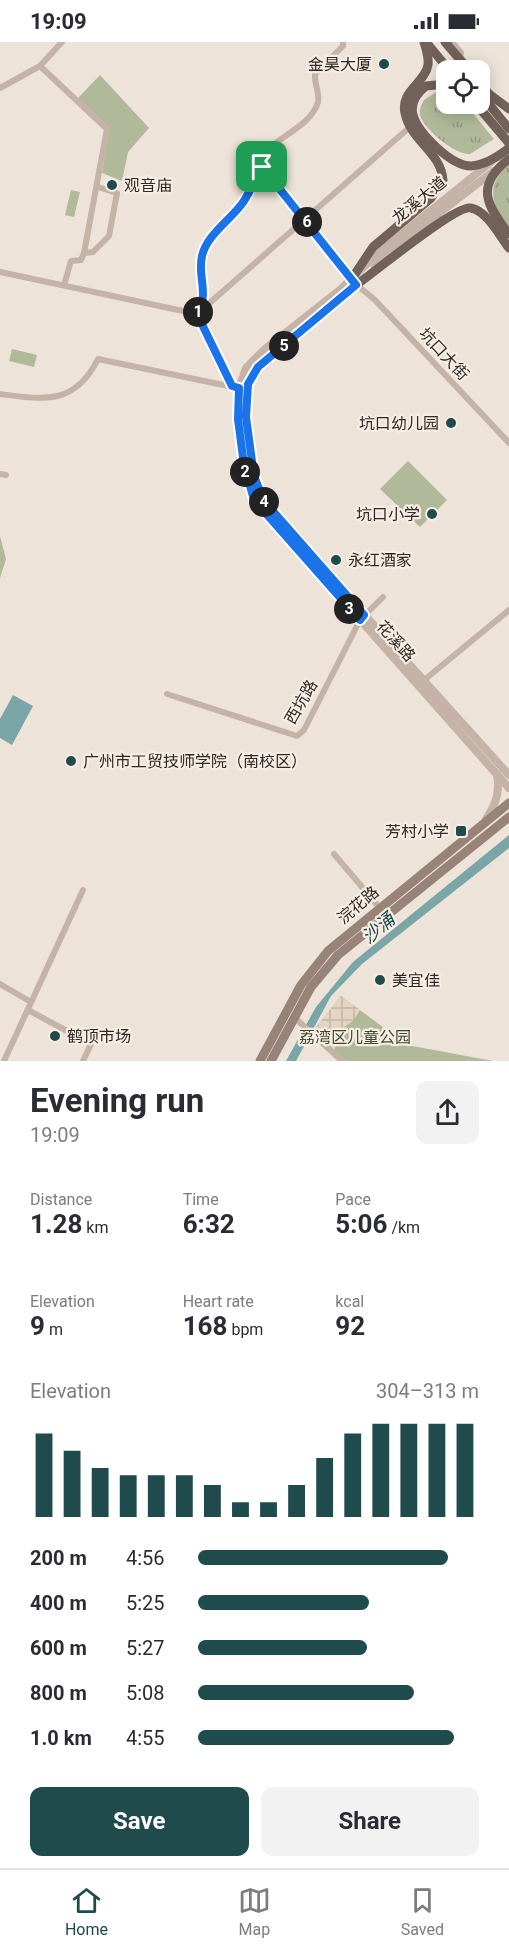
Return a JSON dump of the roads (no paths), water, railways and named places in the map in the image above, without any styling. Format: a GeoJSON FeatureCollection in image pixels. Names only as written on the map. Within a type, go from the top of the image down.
{"type":"FeatureCollection","features":[{"type":"Feature","properties":{"kind":"main road"},"geometry":{"type":"LineString","coordinates":[[425,42],[440,60]]}},
{"type":"Feature","properties":{"kind":"main road"},"geometry":{"type":"LineString","coordinates":[[354,283],[373,247],[431,198],[443,180],[440,164],[411,126],[405,113],[408,94],[426,71],[428,61],[425,42]]}},
{"type":"Feature","properties":{"kind":"main road"},"geometry":{"type":"LineString","coordinates":[[438,42],[453,60]]}},
{"type":"Feature","properties":{"kind":"main road"},"geometry":{"type":"LineString","coordinates":[[445,42],[460,60]]}},
{"type":"Feature","properties":{"kind":"main road"},"geometry":{"type":"LineString","coordinates":[[436,85],[426,86],[416,96],[413,108],[417,122],[447,157],[463,165],[476,165],[506,154]]}},
{"type":"Feature","properties":{"kind":"main road"},"geometry":{"type":"LineString","coordinates":[[490,98],[509,109]]}},
{"type":"Feature","properties":{"kind":"main road"},"geometry":{"type":"LineString","coordinates":[[490,102],[509,129]]}},
{"type":"Feature","properties":{"kind":"main road"},"geometry":{"type":"LineString","coordinates":[[484,114],[509,143]]}},
{"type":"Feature","properties":{"kind":"main road","name":"龙溪大道"},"geometry":{"type":"LineString","coordinates":[[498,168],[506,154]]}},
{"type":"Feature","properties":{"kind":"main road"},"geometry":{"type":"LineString","coordinates":[[498,168],[490,180],[486,194],[492,212],[509,234]]}},
{"type":"Feature","properties":{"kind":"main road"},"geometry":{"type":"LineString","coordinates":[[354,283],[444,219],[465,207],[474,208],[483,214],[509,248]]}},
{"type":"Feature","properties":{"kind":"main road","name":"浣花路"},"geometry":{"type":"LineString","coordinates":[[260,1061],[313,969],[341,939],[509,803]]}},
{"type":"Feature","properties":{"kind":"main road","name":"浣花路"},"geometry":{"type":"LineString","coordinates":[[271,1061],[298,1020],[326,968],[352,941],[509,817]]}},
{"type":"Feature","properties":{"kind":"street"},"geometry":{"type":"LineString","coordinates":[[0,88],[40,66],[62,42]]}},
{"type":"Feature","properties":{"kind":"street"},"geometry":{"type":"LineString","coordinates":[[235,387],[197,314],[204,297],[201,257],[207,244],[244,202],[252,188],[262,153],[287,137],[312,112],[318,101],[315,74],[343,46],[343,42]]}},
{"type":"Feature","properties":{"kind":"street"},"geometry":{"type":"LineString","coordinates":[[451,42],[466,60]]}},
{"type":"Feature","properties":{"kind":"street"},"geometry":{"type":"LineString","coordinates":[[40,66],[107,129],[98,188],[84,253],[81,260],[71,261],[64,285]]}},
{"type":"Feature","properties":{"kind":"street"},"geometry":{"type":"LineString","coordinates":[[490,88],[509,109]]}},
{"type":"Feature","properties":{"kind":"street"},"geometry":{"type":"LineString","coordinates":[[197,314],[411,126]]}},
{"type":"Feature","properties":{"kind":"street","name":"龙溪大道"},"geometry":{"type":"LineString","coordinates":[[423,221],[506,154]]}},
{"type":"Feature","properties":{"kind":"street","name":"坑口大街"},"geometry":{"type":"LineString","coordinates":[[259,163],[305,218],[310,228],[354,283],[375,300],[509,443]]}},
{"type":"Feature","properties":{"kind":"street","name":"龙溪大道"},"geometry":{"type":"LineString","coordinates":[[354,283],[378,253],[498,168]]}},
{"type":"Feature","properties":{"kind":"street"},"geometry":{"type":"LineString","coordinates":[[252,188],[269,176]]}},
{"type":"Feature","properties":{"kind":"street"},"geometry":{"type":"LineString","coordinates":[[84,253],[93,252],[109,236],[117,194],[98,188]]}},
{"type":"Feature","properties":{"kind":"street"},"geometry":{"type":"LineString","coordinates":[[0,272],[197,314]]}},
{"type":"Feature","properties":{"kind":"street","name":"花溪路"},"geometry":{"type":"LineString","coordinates":[[354,283],[255,358],[235,387],[244,465],[254,500],[504,772]]}},
{"type":"Feature","properties":{"kind":"street","name":"花溪路"},"geometry":{"type":"LineString","coordinates":[[354,283],[258,367],[248,384],[246,417],[254,476],[264,501],[362,618],[423,681],[504,772],[509,788]]}},
{"type":"Feature","properties":{"kind":"street"},"geometry":{"type":"LineString","coordinates":[[0,394],[27,398],[61,396],[72,392],[90,375],[98,359],[235,387]]}},
{"type":"Feature","properties":{"kind":"street","name":"西坑路"},"geometry":{"type":"LineString","coordinates":[[167,694],[297,736],[304,730],[362,618],[383,597]]}},
{"type":"Feature","properties":{"kind":"street"},"geometry":{"type":"LineString","coordinates":[[423,681],[509,610]]}},
{"type":"Feature","properties":{"kind":"street"},"geometry":{"type":"LineString","coordinates":[[484,822],[496,804],[499,784],[504,772]]}},
{"type":"Feature","properties":{"kind":"street"},"geometry":{"type":"LineString","coordinates":[[334,854],[379,907]]}},
{"type":"Feature","properties":{"kind":"street"},"geometry":{"type":"LineString","coordinates":[[4,1061],[83,890]]}},
{"type":"Feature","properties":{"kind":"street"},"geometry":{"type":"LineString","coordinates":[[0,984],[32,1002]]}},
{"type":"Feature","properties":{"kind":"street"},"geometry":{"type":"LineString","coordinates":[[28,1010],[91,1044],[82,1061]]}},
{"type":"Feature","properties":{"kind":"street"},"geometry":{"type":"LineString","coordinates":[[298,1020],[342,1061]]}},
{"type":"Feature","properties":{"kind":"water"},"geometry":{"type":"Polygon","coordinates":[[[13,695],[33,706],[12,745],[0,738],[0,719],[13,695]]]}},
{"type":"Feature","properties":{"kind":"water"},"geometry":{"type":"Polygon","coordinates":[[[509,835],[509,848],[362,964],[331,996],[296,1061],[286,1061],[316,1007],[353,962],[509,835]]]}},
{"type":"Feature","properties":{"kind":"place","name":"金昊大厦"},"geometry":{"type":"Point","coordinates":[384,64]}},
{"type":"Feature","properties":{"kind":"place","name":"观音庙"},"geometry":{"type":"Point","coordinates":[112,185]}},
{"type":"Feature","properties":{"kind":"place","name":"坑口幼儿园"},"geometry":{"type":"Point","coordinates":[451,423]}},
{"type":"Feature","properties":{"kind":"place","name":"坑口小学"},"geometry":{"type":"Point","coordinates":[432,514]}},
{"type":"Feature","properties":{"kind":"place","name":"永红酒家"},"geometry":{"type":"Point","coordinates":[336,560]}},
{"type":"Feature","properties":{"kind":"place","name":"广州市工贸技师学院（南校区）"},"geometry":{"type":"Point","coordinates":[71,761]}},
{"type":"Feature","properties":{"kind":"place","name":"芳村小学"},"geometry":{"type":"Point","coordinates":[461,831]}},
{"type":"Feature","properties":{"kind":"place","name":"美宜佳"},"geometry":{"type":"Point","coordinates":[380,980]}},
{"type":"Feature","properties":{"kind":"place","name":"鹤顶市场"},"geometry":{"type":"Point","coordinates":[55,1036]}},
{"type":"Feature","properties":{"kind":"water label","name":"沙涌"},"geometry":{"type":"Point","coordinates":[378,928]}},
{"type":"Feature","properties":{"kind":"park label","name":"荔湾区儿童公园"},"geometry":{"type":"Point","coordinates":[355,1037]}}]}
